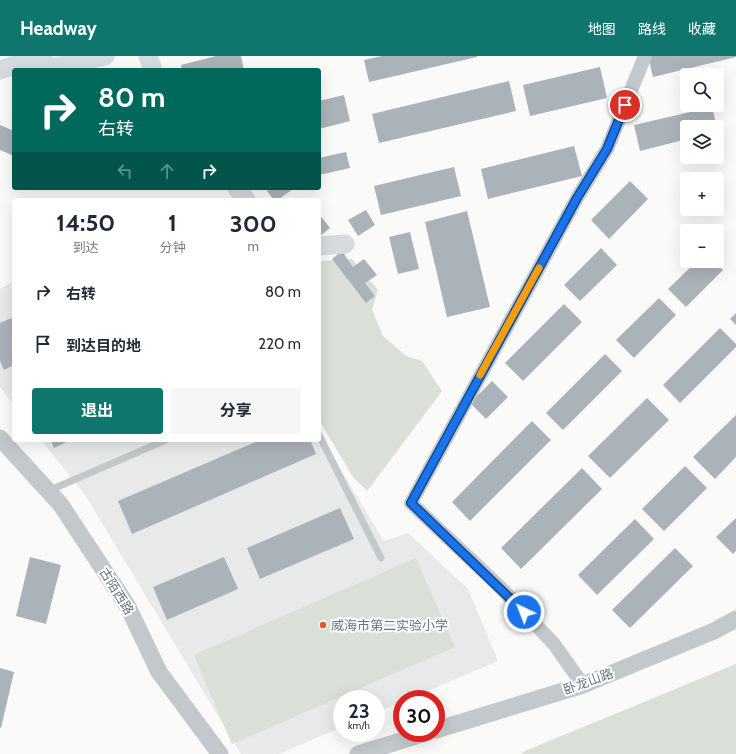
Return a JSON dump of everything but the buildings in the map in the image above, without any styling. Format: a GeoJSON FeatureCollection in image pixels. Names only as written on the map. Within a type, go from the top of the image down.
{"type":"FeatureCollection","features":[{"type":"Feature","properties":{"kind":"main road"},"geometry":{"type":"LineString","coordinates":[[0,70],[43,56]]}},
{"type":"Feature","properties":{"kind":"main road"},"geometry":{"type":"LineString","coordinates":[[51,68],[105,56]]}},
{"type":"Feature","properties":{"kind":"main road"},"geometry":{"type":"LineString","coordinates":[[148,56],[152,68]]}},
{"type":"Feature","properties":{"kind":"main road"},"geometry":{"type":"LineString","coordinates":[[0,79],[12,76]]}},
{"type":"Feature","properties":{"kind":"main road"},"geometry":{"type":"LineString","coordinates":[[321,246],[346,244]]}},
{"type":"Feature","properties":{"kind":"street"},"geometry":{"type":"LineString","coordinates":[[583,685],[554,644],[518,606],[411,503],[577,198],[607,149],[645,56]]}},
{"type":"Feature","properties":{"kind":"street","name":"古陌西路"},"geometry":{"type":"LineString","coordinates":[[0,438],[61,505],[128,607],[159,672],[220,754]]}},
{"type":"Feature","properties":{"kind":"street","name":"卧龙山路"},"geometry":{"type":"LineString","coordinates":[[445,727],[583,685],[714,631],[736,619]]}},
{"type":"Feature","properties":{"kind":"street"},"geometry":{"type":"LineString","coordinates":[[358,754],[397,742]]}},
{"type":"Feature","properties":{"kind":"lane"},"geometry":{"type":"LineString","coordinates":[[321,439],[381,558]]}},
{"type":"Feature","properties":{"kind":"lane"},"geometry":{"type":"LineString","coordinates":[[48,491],[161,442]]}},
{"type":"Feature","properties":{"kind":"shaded area"},"geometry":{"type":"Polygon","coordinates":[[[352,259],[378,290],[372,310],[383,336],[406,356],[422,361],[442,391],[367,491],[353,477],[321,423],[321,261],[352,259]]]}},
{"type":"Feature","properties":{"kind":"shaded area"},"geometry":{"type":"Polygon","coordinates":[[[12,282],[12,402],[0,387],[0,289],[12,282]]]}},
{"type":"Feature","properties":{"kind":"shaded area","name":"威海市第二实验小学"},"geometry":{"type":"Polygon","coordinates":[[[321,437],[384,541],[408,533],[468,589],[498,661],[430,690],[393,690],[393,706],[385,709],[385,690],[333,690],[333,731],[279,754],[241,754],[85,495],[43,442],[321,442],[321,437]]]}},
{"type":"Feature","properties":{"kind":"shaded area"},"geometry":{"type":"Polygon","coordinates":[[[416,558],[455,647],[356,690],[333,690],[333,700],[232,744],[194,655],[416,558]]]}},
{"type":"Feature","properties":{"kind":"shaded area"},"geometry":{"type":"Polygon","coordinates":[[[736,664],[736,754],[521,754],[525,751],[736,664]]]}},
{"type":"Feature","properties":{"kind":"slow traffic"},"geometry":{"type":"LineString","coordinates":[[480,375],[539,268]]}},
{"type":"Feature","properties":{"kind":"place","name":"威海市第二实验小学"},"geometry":{"type":"Point","coordinates":[323,625]}},
{"type":"Feature","properties":{"kind":"route"},"geometry":{"type":"LineString","coordinates":[[524,612],[503,590],[411,503],[577,198],[607,149],[625,105]]}}]}
